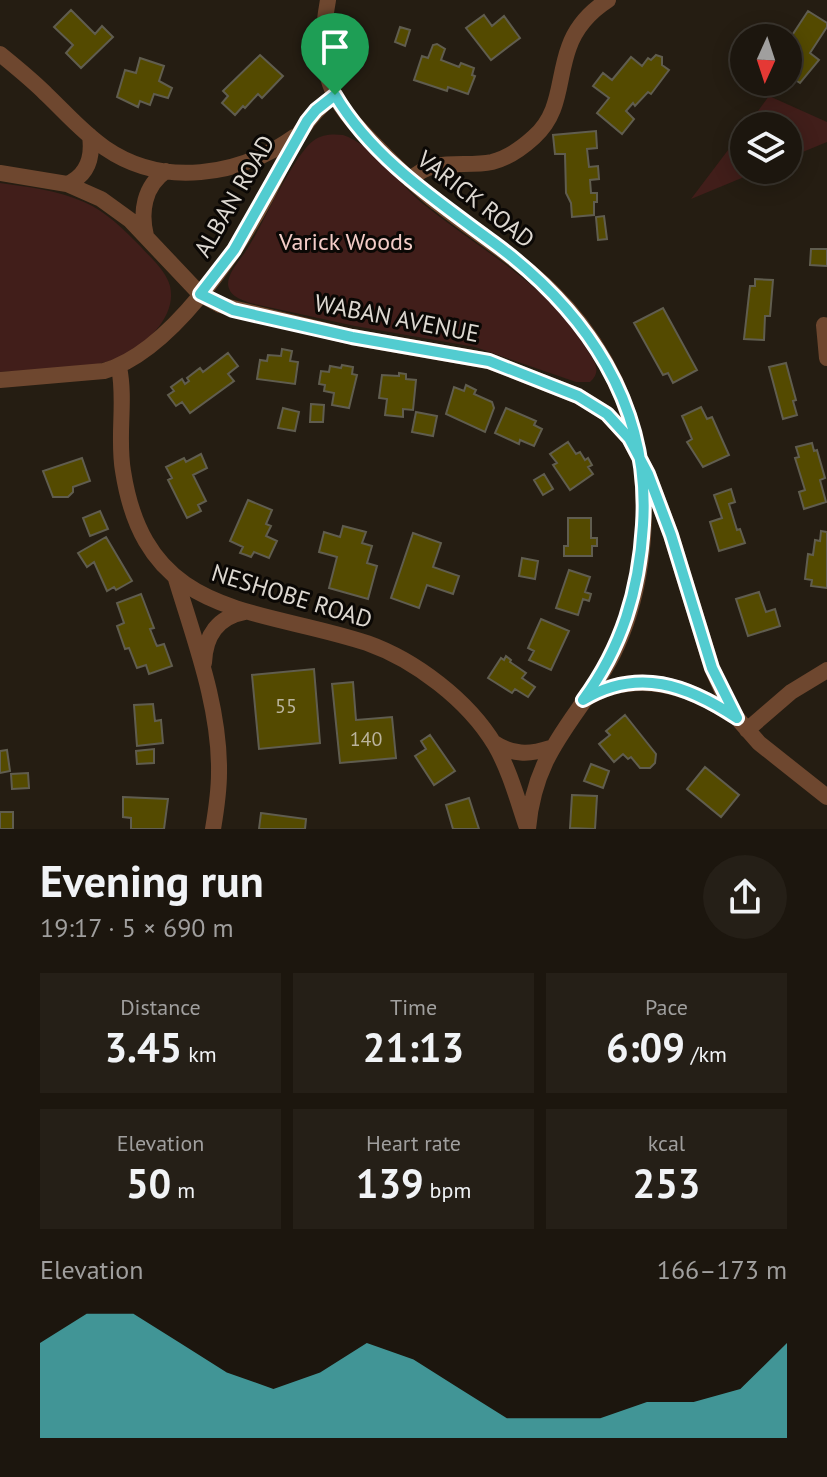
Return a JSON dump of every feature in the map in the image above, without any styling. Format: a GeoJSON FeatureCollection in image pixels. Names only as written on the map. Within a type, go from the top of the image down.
{"type":"FeatureCollection","features":[{"type":"Feature","properties":{"kind":"street","name":"VARICK ROAD"},"geometry":{"type":"LineString","coordinates":[[328,0],[324,55],[335,95],[351,120],[410,180],[522,266],[577,319],[600,353],[619,391],[639,453],[644,514],[635,589],[626,621],[613,653],[550,748],[535,789],[528,829]]}},
{"type":"Feature","properties":{"kind":"street"},"geometry":{"type":"LineString","coordinates":[[410,180],[431,166],[482,164],[503,159],[534,137],[554,110],[573,37],[588,17],[608,0]]}},
{"type":"Feature","properties":{"kind":"street"},"geometry":{"type":"LineString","coordinates":[[0,54],[90,136],[131,162],[166,171],[194,173],[223,169],[265,154],[299,133]]}},
{"type":"Feature","properties":{"kind":"street","name":"ALBAN ROAD"},"geometry":{"type":"LineString","coordinates":[[0,380],[90,374],[119,367],[154,344],[200,294],[239,241],[299,133],[316,110],[335,95]]}},
{"type":"Feature","properties":{"kind":"street"},"geometry":{"type":"LineString","coordinates":[[67,184],[79,178],[86,168],[91,156],[90,136]]}},
{"type":"Feature","properties":{"kind":"street"},"geometry":{"type":"LineString","coordinates":[[146,238],[143,220],[145,201],[152,185],[166,171]]}},
{"type":"Feature","properties":{"kind":"street","name":"WABAN AVENUE"},"geometry":{"type":"LineString","coordinates":[[0,173],[67,184],[109,204],[200,294],[233,310],[368,340],[456,353],[506,367],[593,404],[619,425],[639,453],[671,535],[712,668],[742,724],[774,757],[827,797]]}},
{"type":"Feature","properties":{"kind":"street"},"geometry":{"type":"LineString","coordinates":[[824,325],[827,358]]}},
{"type":"Feature","properties":{"kind":"street","name":"NESHOBE ROAD"},"geometry":{"type":"LineString","coordinates":[[119,367],[122,393],[121,456],[127,493],[148,542],[176,579],[219,604],[348,637],[404,659],[443,688],[493,742],[507,770],[528,829]]}},
{"type":"Feature","properties":{"kind":"street"},"geometry":{"type":"LineString","coordinates":[[176,579],[204,670],[213,714],[220,771],[213,829]]}},
{"type":"Feature","properties":{"kind":"street"},"geometry":{"type":"LineString","coordinates":[[204,670],[206,646],[214,627],[229,617],[247,612]]}},
{"type":"Feature","properties":{"kind":"street"},"geometry":{"type":"LineString","coordinates":[[583,700],[618,685],[656,683],[693,693],[742,724],[827,670]]}},
{"type":"Feature","properties":{"kind":"street"},"geometry":{"type":"LineString","coordinates":[[493,742],[520,754],[550,748]]}},
{"type":"Feature","properties":{"kind":"green space"},"geometry":{"type":"Polygon","coordinates":[[[769,96],[827,122],[827,142],[802,152],[802,112],[757,112],[769,96]]]}},
{"type":"Feature","properties":{"kind":"green space","name":"Varick Woods"},"geometry":{"type":"Polygon","coordinates":[[[343,135],[364,147],[422,203],[550,303],[593,359],[596,373],[590,382],[576,382],[475,347],[355,326],[250,303],[233,294],[228,284],[230,274],[297,160],[316,139],[343,135]]]}},
{"type":"Feature","properties":{"kind":"green space"},"geometry":{"type":"Polygon","coordinates":[[[730,147],[730,183],[691,199],[730,147]]]}},
{"type":"Feature","properties":{"kind":"green space"},"geometry":{"type":"Polygon","coordinates":[[[0,183],[53,192],[84,202],[107,216],[134,240],[162,270],[170,286],[169,307],[152,335],[127,354],[98,364],[0,372],[0,183]]]}},
{"type":"Feature","properties":{"kind":"building"},"geometry":{"type":"Polygon","coordinates":[[[71,10],[95,34],[102,26],[113,37],[81,68],[66,53],[73,45],[54,27],[71,10]]]}},
{"type":"Feature","properties":{"kind":"building"},"geometry":{"type":"Polygon","coordinates":[[[808,11],[827,23],[810,53],[819,60],[802,81],[802,24],[800,24],[808,11]]]}},
{"type":"Feature","properties":{"kind":"building"},"geometry":{"type":"Polygon","coordinates":[[[484,15],[492,26],[504,16],[520,38],[491,60],[466,28],[484,15]]]}},
{"type":"Feature","properties":{"kind":"building"},"geometry":{"type":"Polygon","coordinates":[[[400,27],[410,30],[405,46],[395,42],[400,27]]]}},
{"type":"Feature","properties":{"kind":"building"},"geometry":{"type":"Polygon","coordinates":[[[433,45],[445,49],[441,60],[459,67],[461,63],[474,68],[472,75],[475,76],[468,94],[414,80],[422,56],[428,58],[433,45]]]}},
{"type":"Feature","properties":{"kind":"building"},"geometry":{"type":"Polygon","coordinates":[[[260,55],[283,76],[262,98],[258,94],[235,115],[222,103],[228,96],[223,91],[260,55]]]}},
{"type":"Feature","properties":{"kind":"building"},"geometry":{"type":"Polygon","coordinates":[[[656,55],[662,57],[662,65],[669,70],[651,94],[648,92],[626,111],[634,119],[622,134],[597,113],[609,98],[593,86],[603,73],[612,80],[631,57],[642,66],[648,58],[651,60],[656,55]]]}},
{"type":"Feature","properties":{"kind":"building"},"geometry":{"type":"Polygon","coordinates":[[[140,58],[164,66],[159,81],[172,88],[168,98],[154,94],[150,105],[140,101],[138,107],[117,97],[125,70],[136,73],[140,58]]]}},
{"type":"Feature","properties":{"kind":"building"},"geometry":{"type":"Polygon","coordinates":[[[596,131],[597,148],[587,149],[589,167],[598,166],[599,179],[590,180],[591,193],[597,193],[594,215],[572,217],[571,203],[566,193],[565,154],[555,154],[553,135],[596,131]]]}},
{"type":"Feature","properties":{"kind":"building"},"geometry":{"type":"Polygon","coordinates":[[[604,216],[607,239],[598,240],[596,217],[604,216]]]}},
{"type":"Feature","properties":{"kind":"building"},"geometry":{"type":"Polygon","coordinates":[[[811,249],[827,249],[827,266],[810,265],[811,249]]]}},
{"type":"Feature","properties":{"kind":"building"},"geometry":{"type":"Polygon","coordinates":[[[755,279],[773,280],[770,316],[765,316],[764,340],[744,339],[750,286],[755,286],[755,279]]]}},
{"type":"Feature","properties":{"kind":"building"},"geometry":{"type":"Polygon","coordinates":[[[663,308],[697,370],[673,383],[668,373],[663,375],[634,323],[663,308]]]}},
{"type":"Feature","properties":{"kind":"building"},"geometry":{"type":"Polygon","coordinates":[[[282,349],[292,351],[290,361],[298,362],[295,384],[257,379],[260,360],[267,361],[268,355],[281,356],[282,349]]]}},
{"type":"Feature","properties":{"kind":"building"},"geometry":{"type":"Polygon","coordinates":[[[228,353],[238,366],[228,374],[234,381],[190,413],[182,402],[176,406],[168,395],[174,391],[171,387],[182,379],[185,384],[189,381],[187,378],[200,368],[203,372],[228,353]]]}},
{"type":"Feature","properties":{"kind":"building"},"geometry":{"type":"Polygon","coordinates":[[[786,363],[797,415],[783,419],[769,367],[786,363]]]}},
{"type":"Feature","properties":{"kind":"building"},"geometry":{"type":"Polygon","coordinates":[[[342,365],[353,367],[352,374],[357,375],[349,408],[332,405],[334,393],[324,391],[325,385],[319,384],[321,371],[329,372],[330,366],[341,368],[342,365]]]}},
{"type":"Feature","properties":{"kind":"building"},"geometry":{"type":"Polygon","coordinates":[[[399,373],[406,374],[406,379],[416,380],[413,410],[403,409],[403,417],[385,415],[387,399],[379,398],[382,375],[399,376],[399,373]]]}},
{"type":"Feature","properties":{"kind":"building"},"geometry":{"type":"Polygon","coordinates":[[[466,385],[476,390],[474,394],[492,402],[494,408],[485,432],[446,414],[454,387],[464,391],[466,385]]]}},
{"type":"Feature","properties":{"kind":"building"},"geometry":{"type":"Polygon","coordinates":[[[311,404],[324,405],[323,422],[310,422],[311,404]]]}},
{"type":"Feature","properties":{"kind":"building"},"geometry":{"type":"Polygon","coordinates":[[[701,407],[707,419],[712,417],[729,455],[703,467],[687,442],[692,439],[682,416],[701,407]]]}},
{"type":"Feature","properties":{"kind":"building"},"geometry":{"type":"Polygon","coordinates":[[[283,408],[299,412],[295,431],[278,428],[283,408]]]}},
{"type":"Feature","properties":{"kind":"building"},"geometry":{"type":"Polygon","coordinates":[[[506,408],[536,421],[534,425],[542,429],[534,446],[520,440],[519,444],[495,433],[506,408]]]}},
{"type":"Feature","properties":{"kind":"building"},"geometry":{"type":"Polygon","coordinates":[[[416,412],[437,416],[433,436],[412,432],[416,412]]]}},
{"type":"Feature","properties":{"kind":"building"},"geometry":{"type":"Polygon","coordinates":[[[568,442],[576,454],[580,452],[585,460],[588,458],[592,465],[588,467],[593,474],[570,490],[553,465],[557,463],[550,454],[568,442]]]}},
{"type":"Feature","properties":{"kind":"building"},"geometry":{"type":"Polygon","coordinates":[[[812,443],[825,478],[820,480],[826,502],[804,509],[799,492],[805,490],[795,458],[799,457],[796,447],[812,443]]]}},
{"type":"Feature","properties":{"kind":"building"},"geometry":{"type":"Polygon","coordinates":[[[201,454],[207,468],[193,475],[206,501],[198,505],[201,511],[187,518],[168,480],[172,478],[166,467],[201,454]]]}},
{"type":"Feature","properties":{"kind":"building"},"geometry":{"type":"Polygon","coordinates":[[[82,458],[90,481],[73,487],[68,497],[53,497],[43,471],[82,458]]]}},
{"type":"Feature","properties":{"kind":"building"},"geometry":{"type":"Polygon","coordinates":[[[544,474],[553,489],[543,495],[534,480],[544,474]]]}},
{"type":"Feature","properties":{"kind":"building"},"geometry":{"type":"Polygon","coordinates":[[[731,489],[735,502],[729,504],[737,530],[740,529],[745,543],[719,551],[710,522],[722,518],[714,495],[731,489]]]}},
{"type":"Feature","properties":{"kind":"building"},"geometry":{"type":"Polygon","coordinates":[[[248,500],[272,510],[266,524],[271,526],[266,536],[277,541],[269,558],[254,552],[251,557],[240,553],[243,547],[230,541],[248,500]]]}},
{"type":"Feature","properties":{"kind":"building"},"geometry":{"type":"Polygon","coordinates":[[[100,511],[108,529],[90,536],[83,518],[100,511]]]}},
{"type":"Feature","properties":{"kind":"building"},"geometry":{"type":"Polygon","coordinates":[[[568,518],[591,518],[591,538],[597,538],[597,546],[592,546],[592,556],[564,556],[564,546],[568,546],[568,518]]]}},
{"type":"Feature","properties":{"kind":"building"},"geometry":{"type":"Polygon","coordinates":[[[343,526],[366,532],[362,543],[372,546],[367,563],[377,566],[368,599],[329,588],[337,557],[319,552],[324,532],[340,537],[343,526]]]}},
{"type":"Feature","properties":{"kind":"building"},"geometry":{"type":"Polygon","coordinates":[[[821,531],[827,532],[827,588],[811,586],[812,580],[805,579],[808,554],[813,555],[815,540],[820,541],[821,531]]]}},
{"type":"Feature","properties":{"kind":"building"},"geometry":{"type":"Polygon","coordinates":[[[413,533],[441,543],[433,567],[459,576],[453,594],[427,585],[419,608],[391,598],[413,533]]]}},
{"type":"Feature","properties":{"kind":"building"},"geometry":{"type":"Polygon","coordinates":[[[106,537],[132,581],[116,590],[114,587],[107,591],[94,562],[87,567],[78,553],[106,537]]]}},
{"type":"Feature","properties":{"kind":"building"},"geometry":{"type":"Polygon","coordinates":[[[522,558],[538,561],[535,579],[519,576],[522,558]]]}},
{"type":"Feature","properties":{"kind":"building"},"geometry":{"type":"Polygon","coordinates":[[[569,570],[590,577],[585,592],[591,594],[589,601],[583,599],[578,615],[556,608],[569,570]]]}},
{"type":"Feature","properties":{"kind":"building"},"geometry":{"type":"Polygon","coordinates":[[[759,592],[766,612],[775,609],[780,626],[748,636],[736,599],[759,592]]]}},
{"type":"Feature","properties":{"kind":"building"},"geometry":{"type":"Polygon","coordinates":[[[141,594],[154,628],[150,629],[156,644],[164,644],[172,666],[149,674],[146,665],[137,668],[129,648],[125,649],[117,626],[124,623],[117,603],[141,594]]]}},
{"type":"Feature","properties":{"kind":"building"},"geometry":{"type":"Polygon","coordinates":[[[541,619],[569,631],[551,670],[529,660],[534,651],[528,648],[541,619]]]}},
{"type":"Feature","properties":{"kind":"building"},"geometry":{"type":"Polygon","coordinates":[[[506,656],[526,673],[522,678],[535,687],[528,697],[515,689],[512,693],[488,678],[501,658],[504,660],[506,656]]]}},
{"type":"Feature","properties":{"kind":"building"},"geometry":{"type":"Polygon","coordinates":[[[314,669],[320,743],[259,749],[252,675],[314,669]]]}},
{"type":"Feature","properties":{"kind":"building"},"geometry":{"type":"Polygon","coordinates":[[[353,682],[356,720],[392,717],[396,758],[340,763],[332,684],[353,682]]]}},
{"type":"Feature","properties":{"kind":"building"},"geometry":{"type":"Polygon","coordinates":[[[153,704],[155,721],[161,720],[163,743],[137,746],[134,705],[153,704]]]}},
{"type":"Feature","properties":{"kind":"building"},"geometry":{"type":"Polygon","coordinates":[[[625,715],[656,754],[655,763],[650,768],[640,768],[631,757],[628,759],[623,754],[614,762],[599,744],[610,735],[606,731],[625,715]]]}},
{"type":"Feature","properties":{"kind":"building"},"geometry":{"type":"Polygon","coordinates":[[[430,735],[455,771],[434,785],[415,756],[426,749],[421,741],[430,735]]]}},
{"type":"Feature","properties":{"kind":"building"},"geometry":{"type":"Polygon","coordinates":[[[154,749],[154,763],[137,764],[136,751],[154,749]]]}},
{"type":"Feature","properties":{"kind":"building"},"geometry":{"type":"Polygon","coordinates":[[[7,750],[10,771],[0,773],[0,751],[7,750]]]}},
{"type":"Feature","properties":{"kind":"building"},"geometry":{"type":"Polygon","coordinates":[[[591,764],[609,771],[603,788],[584,781],[591,764]]]}},
{"type":"Feature","properties":{"kind":"building"},"geometry":{"type":"Polygon","coordinates":[[[705,767],[739,795],[721,817],[687,789],[705,767]]]}},
{"type":"Feature","properties":{"kind":"building"},"geometry":{"type":"Polygon","coordinates":[[[28,773],[29,788],[12,789],[11,774],[28,773]]]}},
{"type":"Feature","properties":{"kind":"building"},"geometry":{"type":"Polygon","coordinates":[[[572,795],[597,796],[595,829],[570,828],[572,795]]]}},
{"type":"Feature","properties":{"kind":"building"},"geometry":{"type":"Polygon","coordinates":[[[123,797],[168,799],[164,829],[131,829],[131,818],[123,817],[123,797]]]}},
{"type":"Feature","properties":{"kind":"building"},"geometry":{"type":"Polygon","coordinates":[[[469,798],[479,829],[453,829],[446,805],[469,798]]]}},
{"type":"Feature","properties":{"kind":"building"},"geometry":{"type":"Polygon","coordinates":[[[0,812],[13,812],[13,829],[0,829],[0,812]]]}},
{"type":"Feature","properties":{"kind":"building"},"geometry":{"type":"Polygon","coordinates":[[[261,813],[306,819],[305,829],[259,829],[261,813]]]}},
{"type":"Feature","properties":{"kind":"route"},"geometry":{"type":"LineString","coordinates":[[335,95],[307,121],[234,250],[200,294],[233,310],[352,337],[489,361],[578,396],[607,414],[629,438],[639,453],[648,474],[671,535],[712,668],[737,718],[693,693],[664,684],[618,685],[583,700],[621,637],[639,570],[644,493],[639,453],[628,412],[600,353],[564,304],[507,253],[425,193],[351,120],[335,95]]}}]}
